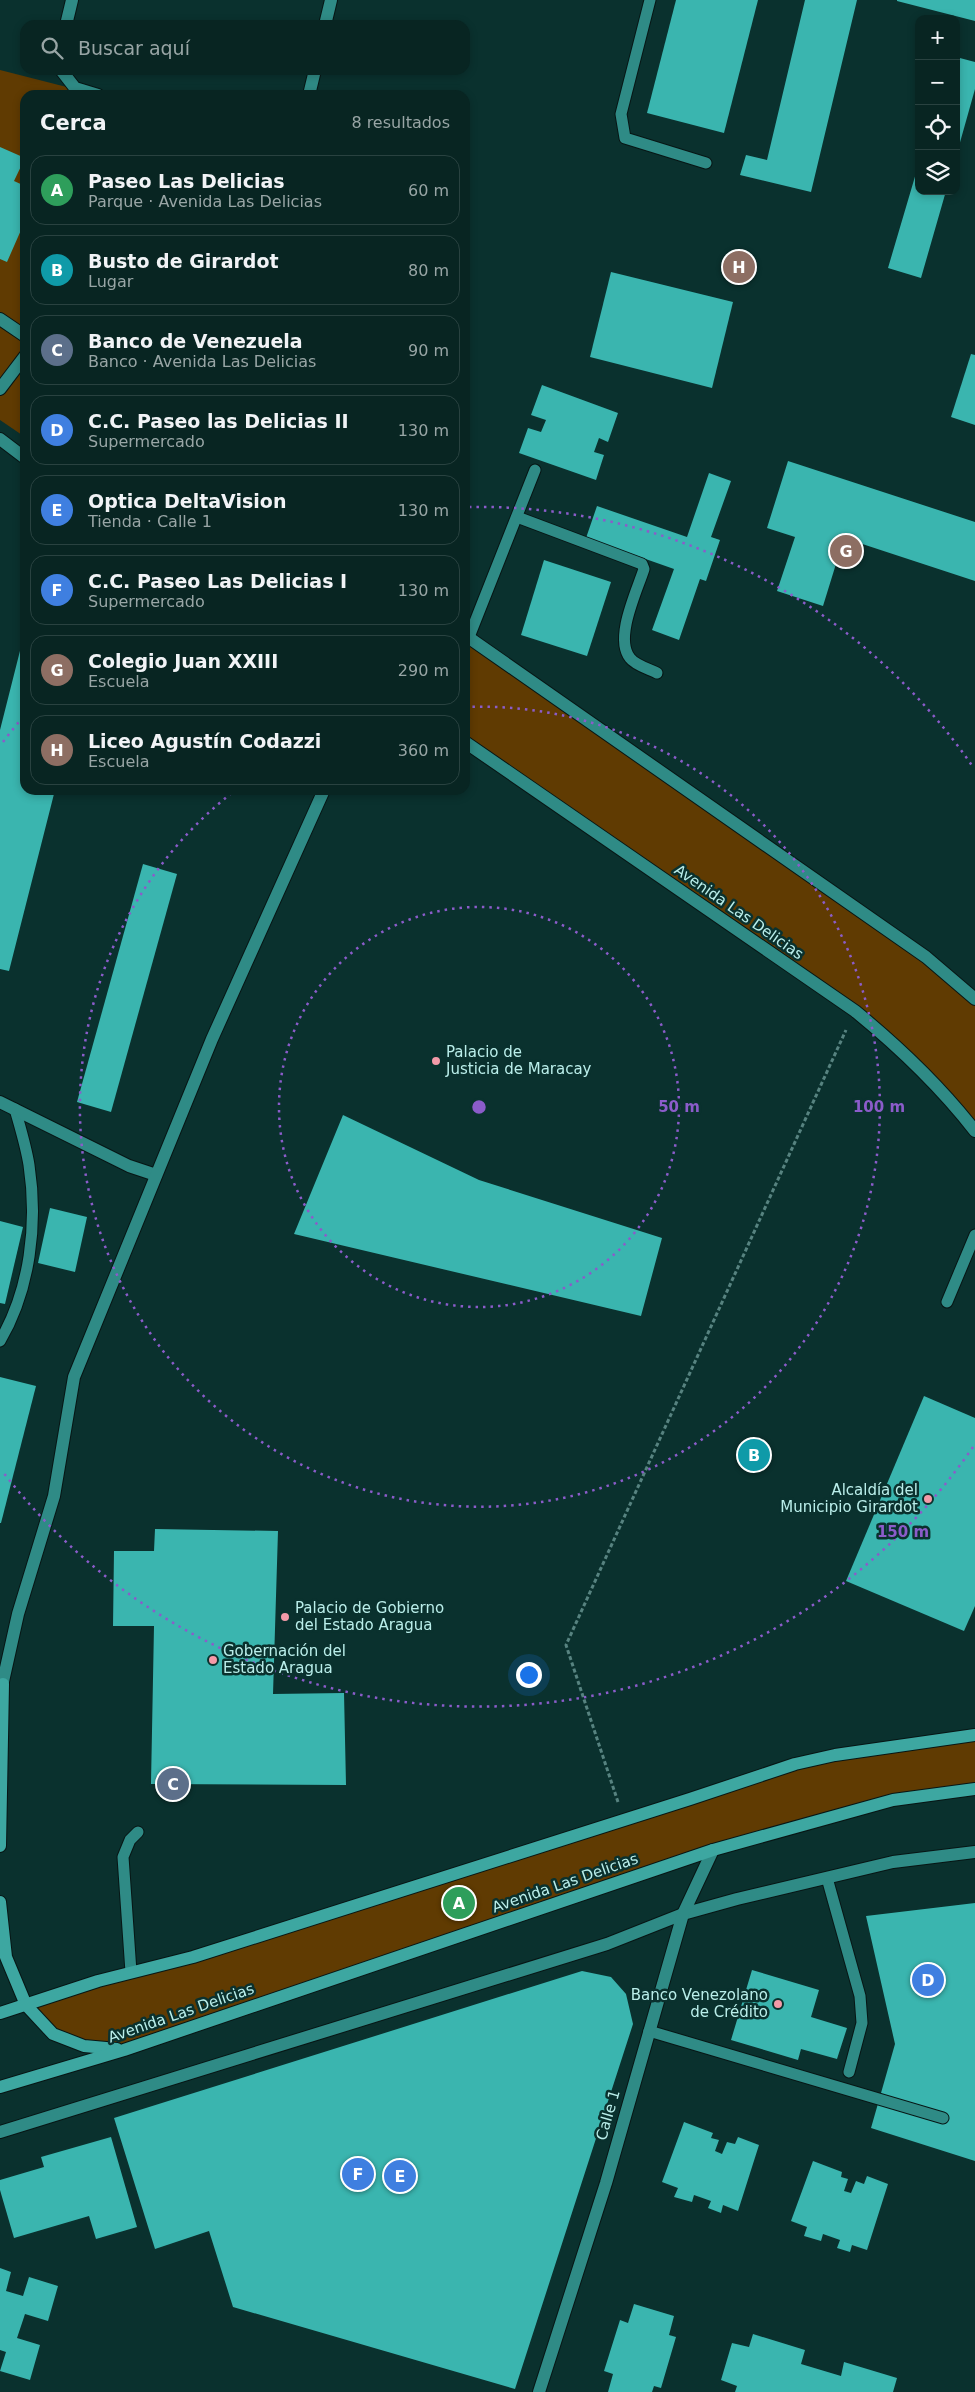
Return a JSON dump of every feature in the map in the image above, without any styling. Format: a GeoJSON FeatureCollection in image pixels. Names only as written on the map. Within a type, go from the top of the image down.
{"type":"FeatureCollection","features":[{"type":"Feature","properties":{"kind":"main road"},"geometry":{"type":"LineString","coordinates":[[0,1846],[2,1690]]}},
{"type":"Feature","properties":{"kind":"main road"},"geometry":{"type":"LineString","coordinates":[[0,2014],[132,1972],[194,1957],[804,1761],[975,1735]]}},
{"type":"Feature","properties":{"kind":"main road","name":"Avenida Las Delicias"},"geometry":{"type":"LineString","coordinates":[[0,2087],[124,2050],[713,1850],[893,1800],[975,1789]]}},
{"type":"Feature","properties":{"kind":"main road"},"geometry":{"type":"LineString","coordinates":[[0,1902],[6,1957],[26,2006],[53,2034],[84,2046],[124,2050]]}},
{"type":"Feature","properties":{"kind":"street"},"geometry":{"type":"LineString","coordinates":[[67,20],[72,0]]}},
{"type":"Feature","properties":{"kind":"street"},"geometry":{"type":"LineString","coordinates":[[326,20],[331,0]]}},
{"type":"Feature","properties":{"kind":"street"},"geometry":{"type":"LineString","coordinates":[[65,75],[75,88],[82,90]]}},
{"type":"Feature","properties":{"kind":"street"},"geometry":{"type":"LineString","coordinates":[[310,90],[313,75]]}},
{"type":"Feature","properties":{"kind":"street"},"geometry":{"type":"LineString","coordinates":[[0,319],[20,333]]}},
{"type":"Feature","properties":{"kind":"street"},"geometry":{"type":"LineString","coordinates":[[0,389],[20,363]]}},
{"type":"Feature","properties":{"kind":"street"},"geometry":{"type":"LineString","coordinates":[[0,439],[20,454]]}},
{"type":"Feature","properties":{"kind":"street"},"geometry":{"type":"LineString","coordinates":[[470,638],[926,957],[975,999]]}},
{"type":"Feature","properties":{"kind":"street","name":"Avenida Las Delicias"},"geometry":{"type":"LineString","coordinates":[[470,745],[855,1011],[911,1060],[952,1102],[975,1131]]}},
{"type":"Feature","properties":{"kind":"street"},"geometry":{"type":"LineString","coordinates":[[2,1690],[18,1614],[54,1496],[74,1377],[212,1039],[322,795]]}},
{"type":"Feature","properties":{"kind":"street"},"geometry":{"type":"LineString","coordinates":[[0,1102],[129,1166],[156,1175]]}},
{"type":"Feature","properties":{"kind":"street","name":"Calle 1"},"geometry":{"type":"LineString","coordinates":[[538,2392],[606,2183],[683,1914],[713,1850]]}},
{"type":"Feature","properties":{"kind":"street"},"geometry":{"type":"LineString","coordinates":[[0,2132],[607,1944],[683,1914],[893,1862],[975,1852]]}},
{"type":"Feature","properties":{"kind":"lane"},"geometry":{"type":"LineString","coordinates":[[650,0],[621,114],[625,138],[706,163]]}},
{"type":"Feature","properties":{"kind":"lane"},"geometry":{"type":"LineString","coordinates":[[470,629],[535,470]]}},
{"type":"Feature","properties":{"kind":"lane"},"geometry":{"type":"LineString","coordinates":[[517,517],[642,564],[644,569],[625,628],[623,646],[630,660],[657,673]]}},
{"type":"Feature","properties":{"kind":"lane"},"geometry":{"type":"LineString","coordinates":[[0,1341],[18,1303],[30,1250],[32,1205],[29,1165],[16,1109]]}},
{"type":"Feature","properties":{"kind":"lane"},"geometry":{"type":"LineString","coordinates":[[947,1302],[975,1235]]}},
{"type":"Feature","properties":{"kind":"lane"},"geometry":{"type":"LineString","coordinates":[[132,1972],[123,1856],[130,1840],[138,1832]]}},
{"type":"Feature","properties":{"kind":"lane"},"geometry":{"type":"LineString","coordinates":[[827,1878],[860,1996],[862,2022],[848,2072]]}},
{"type":"Feature","properties":{"kind":"lane"},"geometry":{"type":"LineString","coordinates":[[649,2031],[943,2118]]}},
{"type":"Feature","properties":{"kind":"path"},"geometry":{"type":"LineString","coordinates":[[624,1820],[566,1645],[855,1011]]}},
{"type":"Feature","properties":{"kind":"shaded area"},"geometry":{"type":"Polygon","coordinates":[[[0,70],[78,90],[20,90],[20,434],[0,420],[0,70]]]}},
{"type":"Feature","properties":{"kind":"shaded area"},"geometry":{"type":"Polygon","coordinates":[[[470,639],[975,999],[975,1137],[904,1053],[470,746],[470,639]]]}},
{"type":"Feature","properties":{"kind":"shaded area"},"geometry":{"type":"Polygon","coordinates":[[[975,1735],[975,1789],[893,1800],[713,1850],[124,2050],[53,2034],[26,2005],[795,1764],[975,1735]]]}},
{"type":"Feature","properties":{"kind":"building"},"geometry":{"type":"Polygon","coordinates":[[[676,0],[758,0],[724,133],[647,113],[676,0]]]}},
{"type":"Feature","properties":{"kind":"building"},"geometry":{"type":"Polygon","coordinates":[[[805,0],[857,0],[811,192],[740,175],[746,155],[767,160],[805,0]]]}},
{"type":"Feature","properties":{"kind":"building"},"geometry":{"type":"Polygon","coordinates":[[[897,0],[975,0],[975,21],[960,17],[960,15],[952,15],[897,0]]]}},
{"type":"Feature","properties":{"kind":"building"},"geometry":{"type":"Polygon","coordinates":[[[960,58],[975,62],[975,89],[960,142],[960,58]]]}},
{"type":"Feature","properties":{"kind":"building"},"geometry":{"type":"Polygon","coordinates":[[[0,147],[20,156],[20,168],[14,181],[20,184],[20,232],[7,262],[0,259],[0,147]]]}},
{"type":"Feature","properties":{"kind":"building"},"geometry":{"type":"Polygon","coordinates":[[[915,177],[915,195],[945,195],[921,278],[888,268],[915,177]]]}},
{"type":"Feature","properties":{"kind":"building"},"geometry":{"type":"Polygon","coordinates":[[[611,272],[733,302],[712,388],[590,357],[611,272]]]}},
{"type":"Feature","properties":{"kind":"building"},"geometry":{"type":"Polygon","coordinates":[[[971,354],[975,355],[975,425],[951,417],[971,354]]]}},
{"type":"Feature","properties":{"kind":"building"},"geometry":{"type":"Polygon","coordinates":[[[542,385],[618,413],[608,442],[599,438],[594,452],[604,455],[596,480],[519,453],[528,428],[541,432],[546,420],[531,415],[542,385]]]}},
{"type":"Feature","properties":{"kind":"building"},"geometry":{"type":"Polygon","coordinates":[[[788,461],[975,522],[975,581],[844,538],[823,606],[777,591],[795,537],[767,528],[788,461]]]}},
{"type":"Feature","properties":{"kind":"building"},"geometry":{"type":"Polygon","coordinates":[[[709,473],[731,481],[711,537],[720,540],[706,581],[700,579],[679,640],[652,630],[674,569],[586,538],[597,506],[687,537],[709,473]]]}},
{"type":"Feature","properties":{"kind":"building"},"geometry":{"type":"Polygon","coordinates":[[[544,560],[611,582],[587,656],[521,635],[544,560]]]}},
{"type":"Feature","properties":{"kind":"building"},"geometry":{"type":"Polygon","coordinates":[[[20,651],[20,795],[54,795],[9,971],[0,969],[0,730],[20,651]]]}},
{"type":"Feature","properties":{"kind":"building"},"geometry":{"type":"Polygon","coordinates":[[[143,864],[177,874],[111,1112],[77,1102],[143,864]]]}},
{"type":"Feature","properties":{"kind":"building"},"geometry":{"type":"Polygon","coordinates":[[[343,1115],[479,1180],[662,1238],[641,1316],[294,1234],[343,1115]]]}},
{"type":"Feature","properties":{"kind":"building"},"geometry":{"type":"Polygon","coordinates":[[[50,1208],[87,1217],[75,1272],[38,1263],[50,1208]]]}},
{"type":"Feature","properties":{"kind":"building"},"geometry":{"type":"Polygon","coordinates":[[[0,1221],[23,1227],[5,1304],[0,1303],[0,1221]]]}},
{"type":"Feature","properties":{"kind":"building"},"geometry":{"type":"Polygon","coordinates":[[[0,1377],[36,1386],[1,1523],[0,1523],[0,1377]]]}},
{"type":"Feature","properties":{"kind":"building","name":"Alcaldía del Municipio Girardot"},"geometry":{"type":"Polygon","coordinates":[[[924,1396],[975,1418],[975,1606],[964,1631],[846,1581],[924,1396]]]}},
{"type":"Feature","properties":{"kind":"building","name":"Gobernación del Estado Aragua"},"geometry":{"type":"Polygon","coordinates":[[[155,1529],[278,1531],[273,1694],[344,1693],[346,1785],[151,1784],[154,1626],[113,1626],[114,1551],[154,1551],[155,1529]]]}},
{"type":"Feature","properties":{"kind":"building"},"geometry":{"type":"Polygon","coordinates":[[[975,1903],[975,2161],[871,2128],[895,2044],[866,1916],[975,1903]]]}},
{"type":"Feature","properties":{"kind":"building","name":"Banco Venezolano de Crédito"},"geometry":{"type":"Polygon","coordinates":[[[752,1970],[819,1990],[811,2017],[847,2028],[837,2059],[801,2049],[798,2060],[731,2040],[752,1970]]]}},
{"type":"Feature","properties":{"kind":"building"},"geometry":{"type":"Polygon","coordinates":[[[582,1971],[611,1977],[626,1994],[633,2024],[515,2389],[233,2307],[209,2231],[155,2249],[114,2118],[582,1971]]]}},
{"type":"Feature","properties":{"kind":"building"},"geometry":{"type":"Polygon","coordinates":[[[684,2122],[713,2133],[711,2138],[719,2140],[715,2151],[722,2154],[727,2142],[735,2144],[738,2137],[759,2145],[738,2211],[723,2205],[721,2213],[708,2208],[711,2201],[694,2195],[692,2202],[674,2197],[678,2188],[662,2182],[684,2122]]]}},
{"type":"Feature","properties":{"kind":"building"},"geometry":{"type":"Polygon","coordinates":[[[111,2137],[137,2227],[96,2239],[89,2216],[14,2238],[0,2190],[0,2180],[44,2167],[41,2157],[111,2137]]]}},
{"type":"Feature","properties":{"kind":"building"},"geometry":{"type":"Polygon","coordinates":[[[813,2161],[842,2172],[841,2177],[848,2179],[844,2191],[851,2193],[856,2181],[864,2184],[867,2176],[888,2184],[867,2250],[852,2245],[850,2252],[837,2248],[840,2240],[823,2234],[821,2241],[804,2236],[807,2227],[791,2221],[813,2161]]]}},
{"type":"Feature","properties":{"kind":"building"},"geometry":{"type":"Polygon","coordinates":[[[0,2268],[11,2272],[6,2291],[23,2296],[29,2277],[58,2286],[48,2321],[25,2314],[17,2338],[40,2345],[30,2380],[0,2371],[6,2352],[0,2350],[0,2268]]]}},
{"type":"Feature","properties":{"kind":"building"},"geometry":{"type":"Polygon","coordinates":[[[634,2304],[674,2316],[669,2335],[676,2337],[661,2388],[654,2386],[652,2392],[608,2392],[613,2374],[604,2371],[620,2320],[628,2323],[634,2304]]]}},
{"type":"Feature","properties":{"kind":"building"},"geometry":{"type":"Polygon","coordinates":[[[753,2334],[805,2350],[801,2364],[841,2376],[844,2362],[897,2378],[893,2392],[735,2392],[737,2386],[721,2380],[732,2343],[749,2347],[753,2334]]]}},
{"type":"Feature","properties":{"kind":"place","name":"Liceo Agustín Codazzi"},"geometry":{"type":"Point","coordinates":[739,267]}},
{"type":"Feature","properties":{"kind":"place","name":"Colegio Juan XXIII"},"geometry":{"type":"Point","coordinates":[846,551]}},
{"type":"Feature","properties":{"kind":"place","name":"Palacio de Justicia de Maracay"},"geometry":{"type":"Point","coordinates":[436,1061]}},
{"type":"Feature","properties":{"kind":"place","name":"Busto de Girardot"},"geometry":{"type":"Point","coordinates":[754,1455]}},
{"type":"Feature","properties":{"kind":"place","name":"Alcaldía del Municipio Girardot"},"geometry":{"type":"Point","coordinates":[928,1499]}},
{"type":"Feature","properties":{"kind":"place","name":"Palacio de Gobierno del Estado Aragua"},"geometry":{"type":"Point","coordinates":[285,1617]}},
{"type":"Feature","properties":{"kind":"place","name":"Gobernación del Estado Aragua"},"geometry":{"type":"Point","coordinates":[213,1660]}},
{"type":"Feature","properties":{"kind":"place","name":"Banco de Venezuela"},"geometry":{"type":"Point","coordinates":[173,1784]}},
{"type":"Feature","properties":{"kind":"place","name":"Paseo Las Delicias"},"geometry":{"type":"Point","coordinates":[459,1903]}},
{"type":"Feature","properties":{"kind":"place","name":"C.C. Paseo las Delicias II"},"geometry":{"type":"Point","coordinates":[928,1980]}},
{"type":"Feature","properties":{"kind":"place","name":"Banco Venezolano de Crédito"},"geometry":{"type":"Point","coordinates":[778,2004]}},
{"type":"Feature","properties":{"kind":"place","name":"C.C. Paseo Las Delicias I"},"geometry":{"type":"Point","coordinates":[358,2174]}},
{"type":"Feature","properties":{"kind":"place","name":"Optica DeltaVision"},"geometry":{"type":"Point","coordinates":[400,2176]}}]}
